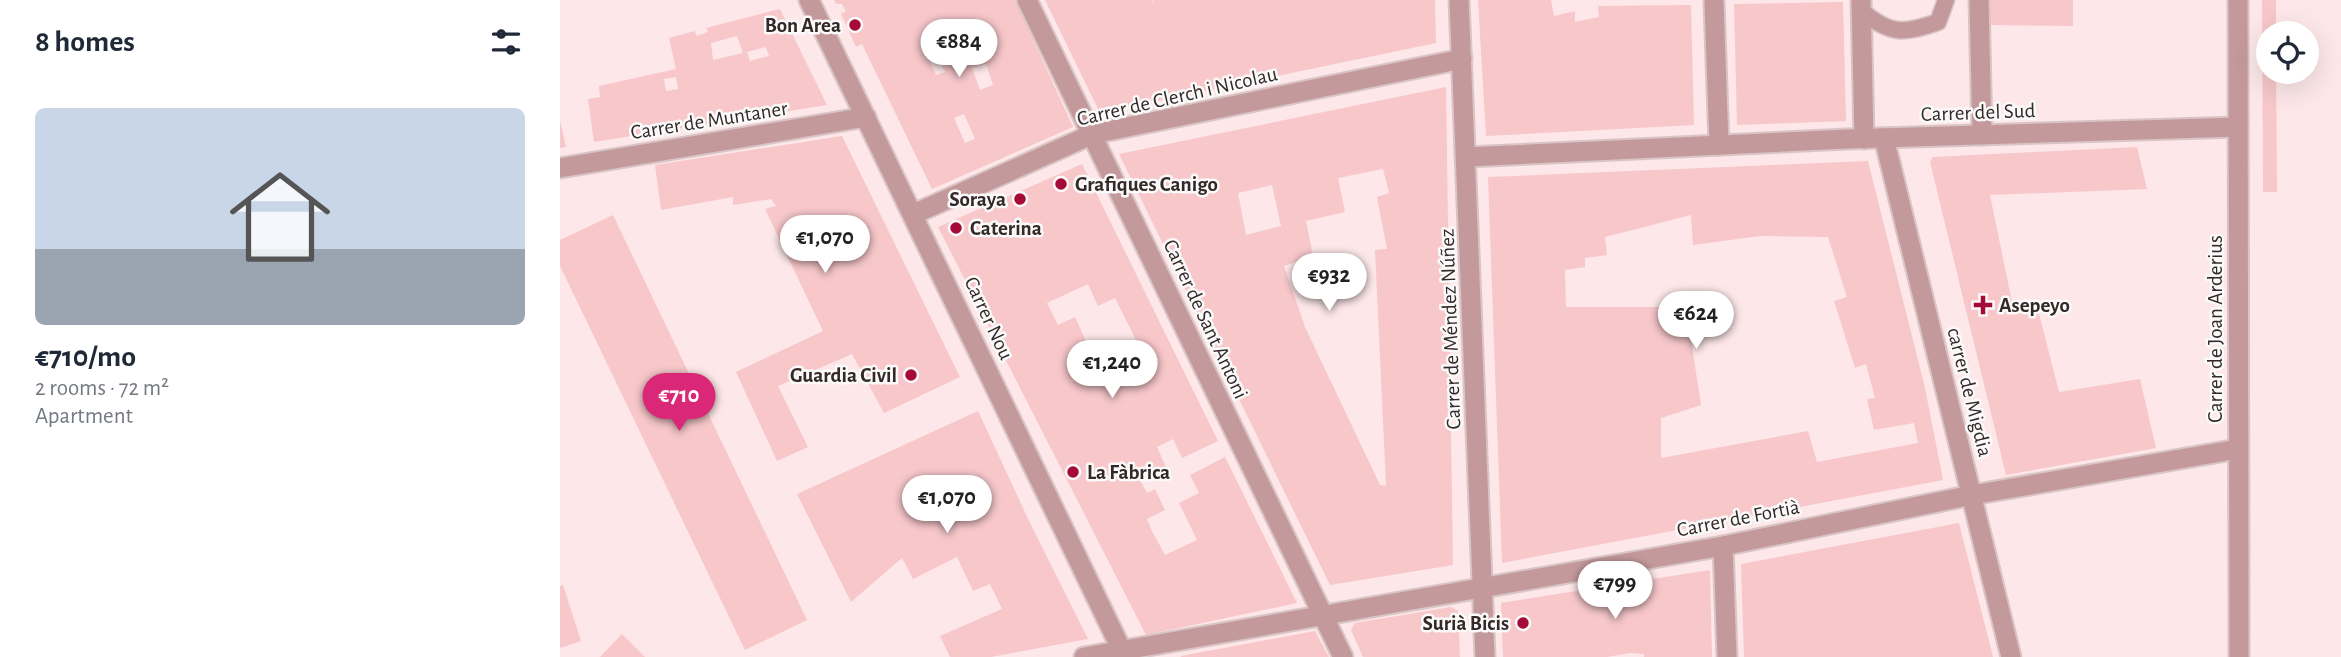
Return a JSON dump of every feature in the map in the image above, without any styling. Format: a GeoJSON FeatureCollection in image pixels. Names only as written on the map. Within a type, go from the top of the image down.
{"type":"FeatureCollection","features":[{"type":"Feature","properties":{"kind":"street","name":"Carrer Nou"},"geometry":{"type":"LineString","coordinates":[[809,0],[1123,653]]}},
{"type":"Feature","properties":{"kind":"street","name":"Carrer de Sant Antoni"},"geometry":{"type":"LineString","coordinates":[[1027,0],[1343,657]]}},
{"type":"Feature","properties":{"kind":"street","name":"Carrer de Méndez Núñez"},"geometry":{"type":"LineString","coordinates":[[1460,0],[1485,657]]}},
{"type":"Feature","properties":{"kind":"street"},"geometry":{"type":"LineString","coordinates":[[1979,0],[1982,135]]}},
{"type":"Feature","properties":{"kind":"street","name":"Carrer de Joan Arderius"},"geometry":{"type":"LineString","coordinates":[[2238,0],[2239,657]]}},
{"type":"Feature","properties":{"kind":"street"},"geometry":{"type":"LineString","coordinates":[[1714,3],[1719,145]]}},
{"type":"Feature","properties":{"kind":"street"},"geometry":{"type":"LineString","coordinates":[[1862,6],[1864,139]]}},
{"type":"Feature","properties":{"kind":"street","name":"Carrer de Clerch i Nicolau"},"geometry":{"type":"LineString","coordinates":[[914,214],[1093,134],[1462,59]]}},
{"type":"Feature","properties":{"kind":"street","name":"Carrer de Muntaner"},"geometry":{"type":"LineString","coordinates":[[560,168],[866,117]]}},
{"type":"Feature","properties":{"kind":"street","name":"Carrer del Sud"},"geometry":{"type":"LineString","coordinates":[[1468,157],[1884,138],[2238,127]]}},
{"type":"Feature","properties":{"kind":"street","name":"carrer de Migdia"},"geometry":{"type":"LineString","coordinates":[[1884,138],[2011,657]]}},
{"type":"Feature","properties":{"kind":"street","name":"Carrer de Fortià"},"geometry":{"type":"LineString","coordinates":[[1084,657],[1123,653],[1482,585],[1723,546],[1972,495],[2238,449]]}},
{"type":"Feature","properties":{"kind":"street"},"geometry":{"type":"LineString","coordinates":[[1723,546],[1727,657]]}},
{"type":"Feature","properties":{"kind":"lane"},"geometry":{"type":"LineString","coordinates":[[1862,6],[1881,27],[1910,32],[1938,22],[1946,0]]}},
{"type":"Feature","properties":{"kind":"building"},"geometry":{"type":"Polygon","coordinates":[[[834,0],[1015,0],[1073,127],[932,189],[862,44],[856,47],[841,14],[846,11],[842,4],[836,4],[834,0]],[[990,39],[978,44],[981,52],[993,48],[990,39]],[[934,49],[926,52],[936,75],[945,72],[934,49]],[[986,64],[972,68],[980,90],[993,85],[986,64]],[[964,114],[954,118],[965,143],[975,139],[964,114]]]}},
{"type":"Feature","properties":{"kind":"building"},"geometry":{"type":"Polygon","coordinates":[[[1045,0],[1152,0],[1155,6],[1153,0],[1435,0],[1436,43],[1100,113],[1045,0]]]}},
{"type":"Feature","properties":{"kind":"building"},"geometry":{"type":"Polygon","coordinates":[[[1478,0],[1551,0],[1554,16],[1575,11],[1575,22],[1599,17],[1598,6],[1691,5],[1694,125],[1486,136],[1478,0]]]}},
{"type":"Feature","properties":{"kind":"building"},"geometry":{"type":"Polygon","coordinates":[[[1986,0],[2073,0],[2073,26],[1986,25],[1986,0]]]}},
{"type":"Feature","properties":{"kind":"building"},"geometry":{"type":"Polygon","coordinates":[[[2262,0],[2276,0],[2276,21],[2262,21],[2262,0]]]}},
{"type":"Feature","properties":{"kind":"building"},"geometry":{"type":"Polygon","coordinates":[[[1843,2],[1846,121],[1737,125],[1734,4],[1843,2]]]}},
{"type":"Feature","properties":{"kind":"building"},"geometry":{"type":"Polygon","coordinates":[[[780,9],[827,105],[594,142],[588,99],[600,97],[599,86],[676,69],[669,38],[695,31],[696,36],[708,32],[706,28],[780,9]],[[737,36],[711,43],[713,60],[743,53],[737,36]],[[766,47],[747,52],[750,61],[769,56],[766,47]],[[676,77],[664,79],[666,91],[678,89],[676,77]]]}},
{"type":"Feature","properties":{"kind":"building"},"geometry":{"type":"Polygon","coordinates":[[[2262,84],[2276,84],[2277,192],[2263,192],[2262,84]]]}},
{"type":"Feature","properties":{"kind":"building"},"geometry":{"type":"Polygon","coordinates":[[[1446,87],[1453,565],[1330,585],[1119,154],[1446,87]],[[1383,169],[1338,178],[1345,212],[1306,221],[1313,256],[1284,266],[1305,327],[1380,485],[1386,486],[1375,250],[1387,249],[1377,197],[1389,193],[1383,169]],[[1272,185],[1238,193],[1246,235],[1281,226],[1272,185]]]}},
{"type":"Feature","properties":{"kind":"building"},"geometry":{"type":"Polygon","coordinates":[[[560,121],[566,147],[560,148],[560,121]]]}},
{"type":"Feature","properties":{"kind":"building"},"geometry":{"type":"Polygon","coordinates":[[[842,136],[960,377],[884,413],[852,354],[778,386],[808,447],[777,461],[736,372],[823,331],[765,209],[776,206],[771,199],[733,205],[733,197],[661,210],[655,165],[842,136]]]}},
{"type":"Feature","properties":{"kind":"building"},"geometry":{"type":"Polygon","coordinates":[[[2137,147],[2147,189],[1990,195],[2013,307],[2036,302],[2059,392],[2140,379],[2156,448],[2006,475],[1930,162],[1933,157],[2137,147]]]}},
{"type":"Feature","properties":{"kind":"building"},"geometry":{"type":"Polygon","coordinates":[[[1868,161],[1925,388],[1943,480],[1502,563],[1488,177],[1868,161]],[[1691,215],[1605,237],[1607,255],[1585,258],[1585,267],[1565,270],[1566,307],[1686,307],[1701,405],[1661,418],[1661,458],[1808,431],[1817,462],[1918,443],[1914,423],[1874,430],[1867,399],[1875,398],[1866,364],[1855,368],[1834,301],[1847,297],[1828,237],[1760,236],[1693,245],[1691,215]]]}},
{"type":"Feature","properties":{"kind":"building"},"geometry":{"type":"Polygon","coordinates":[[[1082,164],[1218,441],[1182,458],[1173,439],[1157,447],[1166,467],[1140,480],[1147,493],[1155,489],[1165,510],[1147,519],[1152,531],[1165,555],[1197,540],[1179,503],[1199,493],[1190,475],[1225,457],[1297,603],[1146,635],[938,227],[1082,164]],[[1088,284],[1047,303],[1058,325],[1075,317],[1096,363],[1138,344],[1115,298],[1098,306],[1088,284]]]}},
{"type":"Feature","properties":{"kind":"building"},"geometry":{"type":"Polygon","coordinates":[[[613,215],[807,620],[745,650],[560,266],[560,240],[613,215]]]}},
{"type":"Feature","properties":{"kind":"building"},"geometry":{"type":"Polygon","coordinates":[[[978,411],[1088,639],[991,657],[950,657],[940,636],[1002,609],[990,584],[973,591],[957,557],[913,579],[902,558],[851,602],[797,494],[978,411]]]}},
{"type":"Feature","properties":{"kind":"building"},"geometry":{"type":"Polygon","coordinates":[[[1959,523],[1993,657],[1744,657],[1741,564],[1959,523]]]}},
{"type":"Feature","properties":{"kind":"building"},"geometry":{"type":"Polygon","coordinates":[[[1710,570],[1712,657],[1644,657],[1644,654],[1630,653],[1607,657],[1503,657],[1501,603],[1710,570]]]}},
{"type":"Feature","properties":{"kind":"building"},"geometry":{"type":"Polygon","coordinates":[[[563,585],[581,641],[560,648],[560,586],[563,585]]]}},
{"type":"Feature","properties":{"kind":"building"},"geometry":{"type":"Polygon","coordinates":[[[1451,607],[1458,611],[1460,657],[1363,657],[1351,630],[1355,623],[1451,607]]]}},
{"type":"Feature","properties":{"kind":"building"},"geometry":{"type":"Polygon","coordinates":[[[1315,631],[1329,657],[1181,657],[1181,656],[1315,631]]]}},
{"type":"Feature","properties":{"kind":"building"},"geometry":{"type":"Polygon","coordinates":[[[622,634],[645,657],[600,657],[622,634]]]}},
{"type":"Feature","properties":{"kind":"place","name":"Bon Area"},"geometry":{"type":"Point","coordinates":[855,25]}},
{"type":"Feature","properties":{"kind":"place","name":"Grafiques Canigo"},"geometry":{"type":"Point","coordinates":[1061,184]}},
{"type":"Feature","properties":{"kind":"place","name":"Soraya"},"geometry":{"type":"Point","coordinates":[1020,199]}},
{"type":"Feature","properties":{"kind":"place","name":"Caterina"},"geometry":{"type":"Point","coordinates":[956,228]}},
{"type":"Feature","properties":{"kind":"place","name":"Asepeyo"},"geometry":{"type":"Point","coordinates":[1983,305]}},
{"type":"Feature","properties":{"kind":"place","name":"Guardia Civil"},"geometry":{"type":"Point","coordinates":[911,375]}},
{"type":"Feature","properties":{"kind":"place","name":"La Fàbrica"},"geometry":{"type":"Point","coordinates":[1073,472]}},
{"type":"Feature","properties":{"kind":"place","name":"Surià Bicis"},"geometry":{"type":"Point","coordinates":[1523,623]}}]}
